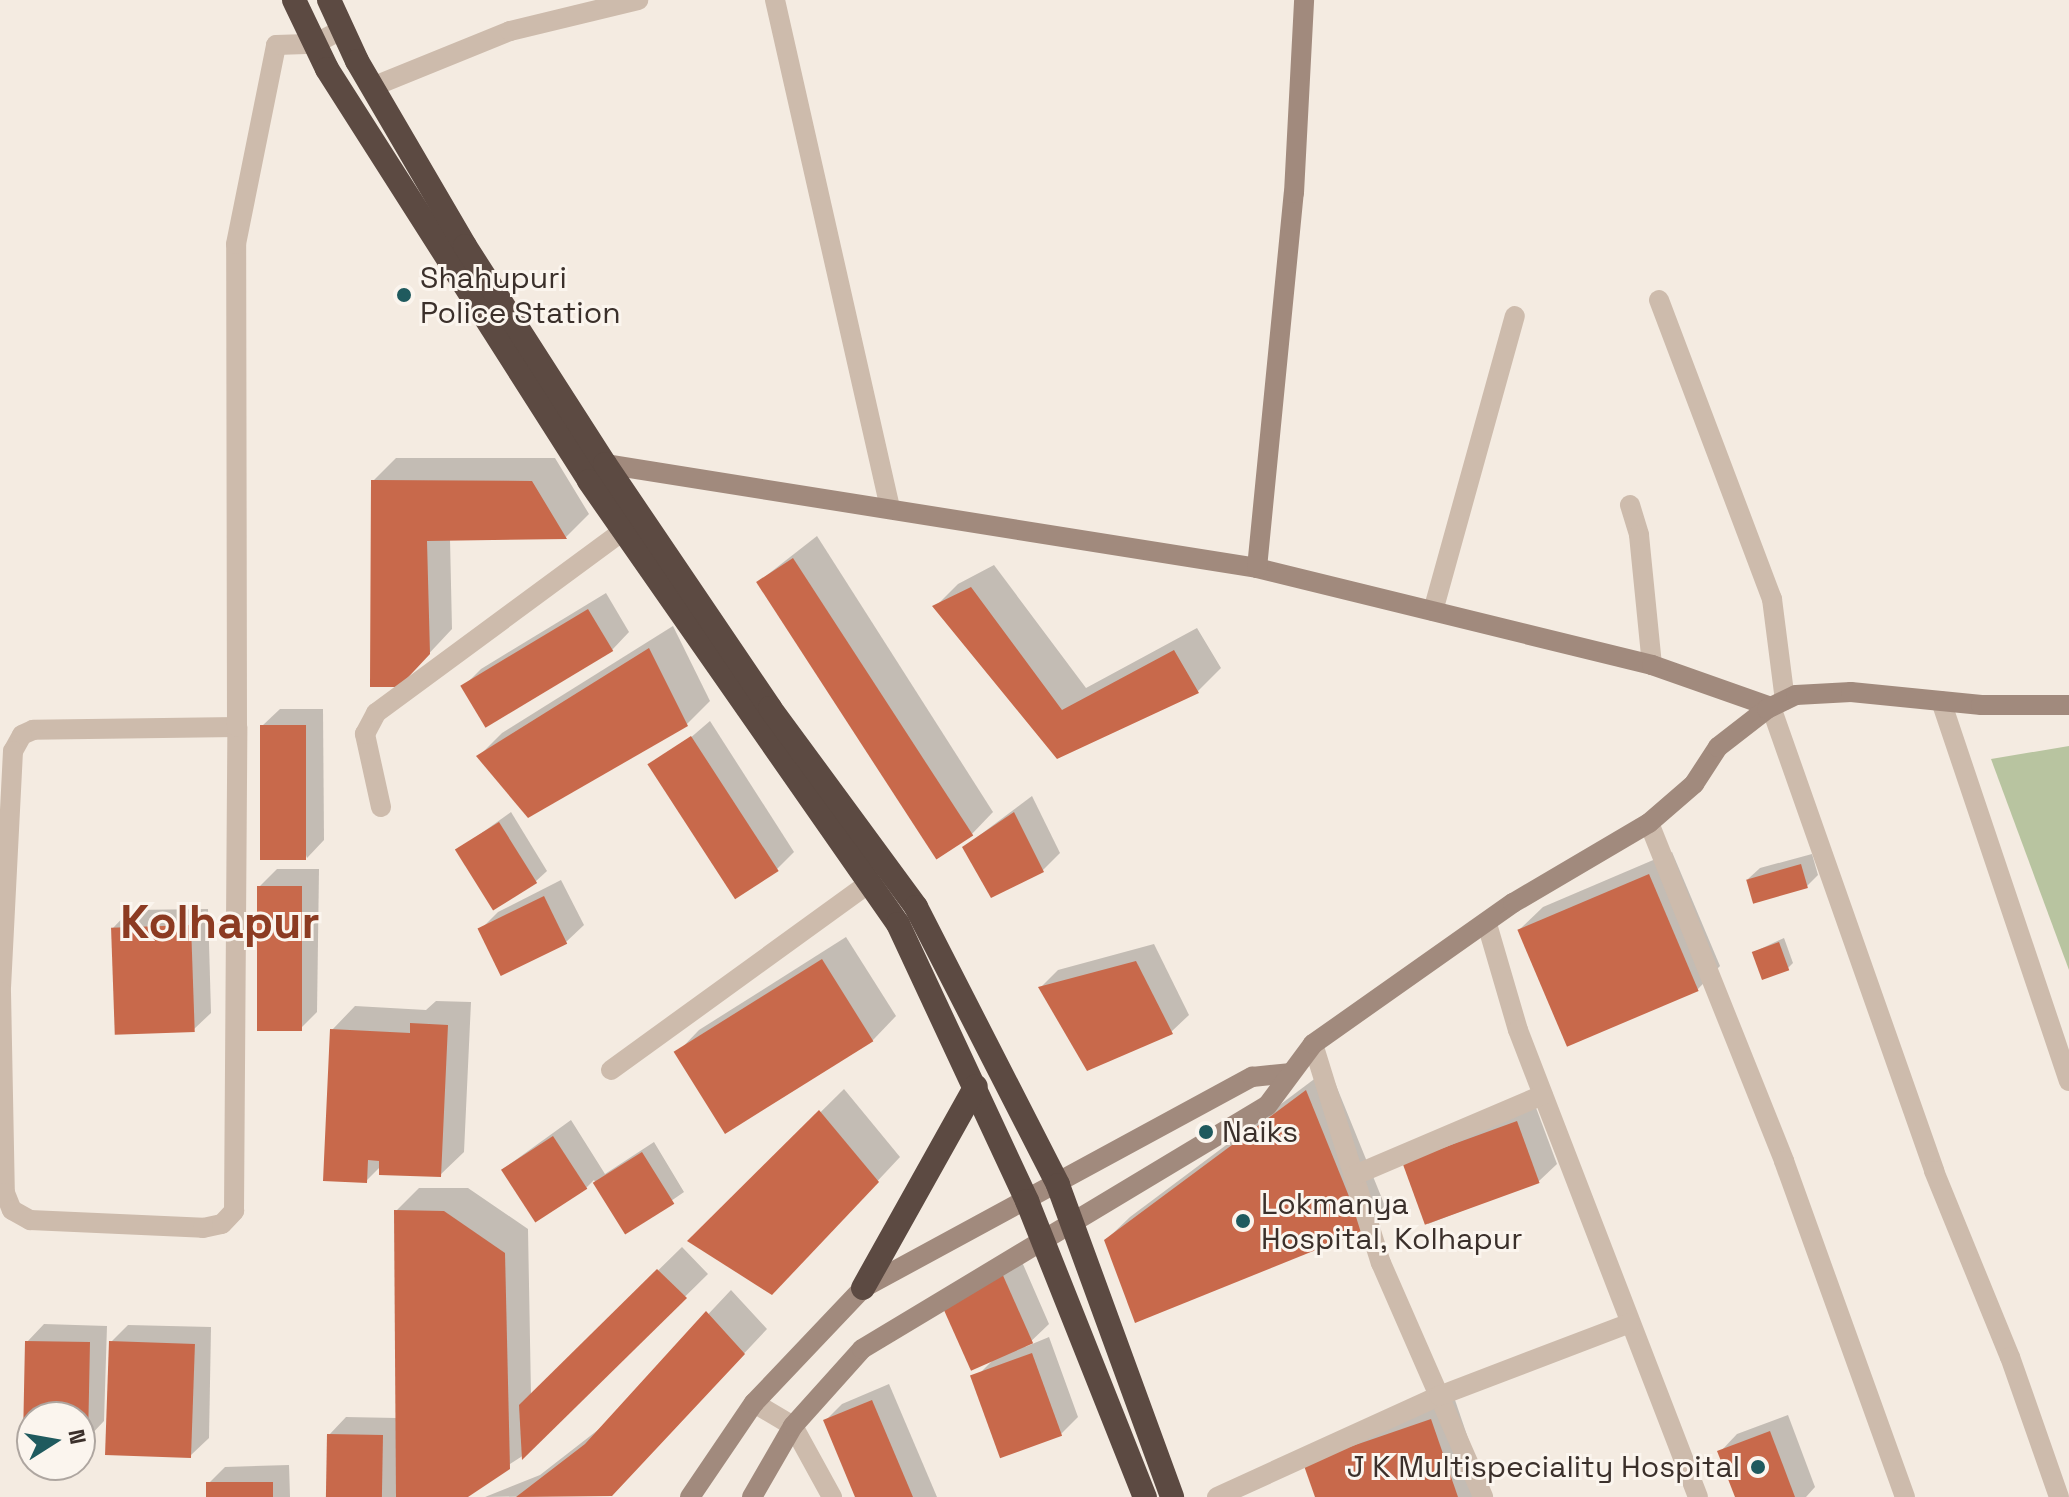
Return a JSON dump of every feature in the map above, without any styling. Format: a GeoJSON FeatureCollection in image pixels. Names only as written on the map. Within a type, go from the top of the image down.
{"type":"FeatureCollection","features":[{"type":"Feature","properties":{"kind":"highway"},"geometry":{"type":"LineString","coordinates":[[294,0],[314,44],[624,530],[867,885],[898,924],[1027,1201],[1145,1497]]}},
{"type":"Feature","properties":{"kind":"highway"},"geometry":{"type":"LineString","coordinates":[[329,0],[372,87],[465,246],[605,464],[770,708],[916,907],[1030,1123],[1058,1185],[1172,1497]]}},
{"type":"Feature","properties":{"kind":"highway"},"geometry":{"type":"LineString","coordinates":[[863,1288],[976,1086]]}},
{"type":"Feature","properties":{"kind":"street"},"geometry":{"type":"LineString","coordinates":[[372,87],[510,31],[638,0]]}},
{"type":"Feature","properties":{"kind":"street"},"geometry":{"type":"LineString","coordinates":[[775,0],[890,508]]}},
{"type":"Feature","properties":{"kind":"street"},"geometry":{"type":"LineString","coordinates":[[1257,568],[1294,193],[1304,0]]}},
{"type":"Feature","properties":{"kind":"street"},"geometry":{"type":"LineString","coordinates":[[237,727],[33,730],[22,735],[13,751],[1,992],[5,1193],[12,1210],[30,1220],[203,1228],[222,1224],[234,1211],[237,727],[236,244],[276,45],[314,44],[342,30]]}},
{"type":"Feature","properties":{"kind":"street"},"geometry":{"type":"LineString","coordinates":[[1659,300],[1772,599],[1778,704],[1934,1171],[2010,1357],[2059,1497]]}},
{"type":"Feature","properties":{"kind":"street"},"geometry":{"type":"LineString","coordinates":[[1433,611],[1515,316]]}},
{"type":"Feature","properties":{"kind":"street"},"geometry":{"type":"LineString","coordinates":[[605,464],[1257,568],[1652,665],[1778,704]]}},
{"type":"Feature","properties":{"kind":"street"},"geometry":{"type":"LineString","coordinates":[[1630,505],[1639,535],[1652,665]]}},
{"type":"Feature","properties":{"kind":"street"},"geometry":{"type":"LineString","coordinates":[[381,807],[365,734],[376,713],[624,530]]}},
{"type":"Feature","properties":{"kind":"street"},"geometry":{"type":"LineString","coordinates":[[752,1497],[793,1426],[862,1349],[1267,1106],[1313,1044],[1487,924],[1649,823],[1694,784],[1718,747],[1778,704],[1851,692],[1941,701],[2069,705]]}},
{"type":"Feature","properties":{"kind":"street"},"geometry":{"type":"LineString","coordinates":[[1941,701],[2069,1081]]}},
{"type":"Feature","properties":{"kind":"street"},"geometry":{"type":"LineString","coordinates":[[1649,823],[1784,1161],[1905,1497]]}},
{"type":"Feature","properties":{"kind":"street"},"geometry":{"type":"LineString","coordinates":[[611,1070],[867,885]]}},
{"type":"Feature","properties":{"kind":"street"},"geometry":{"type":"LineString","coordinates":[[1487,924],[1543,1095],[1698,1497]]}},
{"type":"Feature","properties":{"kind":"street"},"geometry":{"type":"LineString","coordinates":[[1313,1044],[1381,1263],[1483,1497]]}},
{"type":"Feature","properties":{"kind":"street"},"geometry":{"type":"LineString","coordinates":[[690,1497],[754,1403],[863,1288],[1058,1185],[1252,1077],[1289,1073]]}},
{"type":"Feature","properties":{"kind":"street"},"geometry":{"type":"LineString","coordinates":[[1355,1175],[1543,1095]]}},
{"type":"Feature","properties":{"kind":"street"},"geometry":{"type":"LineString","coordinates":[[1217,1497],[1439,1396],[1630,1323]]}},
{"type":"Feature","properties":{"kind":"street"},"geometry":{"type":"LineString","coordinates":[[754,1403],[793,1426],[832,1497]]}},
{"type":"Feature","properties":{"kind":"green space"},"geometry":{"type":"Polygon","coordinates":[[[2069,746],[2069,970],[1991,759],[2069,746]]]}},
{"type":"Feature","properties":{"kind":"building"},"geometry":{"type":"Polygon","coordinates":[[[371,480],[532,481],[567,539],[427,541],[430,654],[399,687],[370,687],[371,480]]]}},
{"type":"Feature","properties":{"kind":"building"},"geometry":{"type":"Polygon","coordinates":[[[793,558],[973,836],[936,860],[756,582],[793,558]]]}},
{"type":"Feature","properties":{"kind":"building"},"geometry":{"type":"Polygon","coordinates":[[[971,587],[1062,710],[1174,650],[1199,693],[1057,759],[932,606],[971,587]]]}},
{"type":"Feature","properties":{"kind":"building"},"geometry":{"type":"Polygon","coordinates":[[[588,609],[613,651],[486,728],[460,686],[588,609]]]}},
{"type":"Feature","properties":{"kind":"building"},"geometry":{"type":"Polygon","coordinates":[[[649,648],[688,726],[528,818],[476,756],[649,648]]]}},
{"type":"Feature","properties":{"kind":"building"},"geometry":{"type":"Polygon","coordinates":[[[260,725],[306,725],[306,860],[260,860],[260,725]]]}},
{"type":"Feature","properties":{"kind":"building"},"geometry":{"type":"Polygon","coordinates":[[[691,736],[779,871],[735,899],[647,764],[691,736]]]}},
{"type":"Feature","properties":{"kind":"building"},"geometry":{"type":"Polygon","coordinates":[[[1014,812],[1044,872],[991,898],[962,847],[1014,812]]]}},
{"type":"Feature","properties":{"kind":"building"},"geometry":{"type":"Polygon","coordinates":[[[499,822],[537,883],[493,911],[455,850],[499,822]]]}},
{"type":"Feature","properties":{"kind":"building"},"geometry":{"type":"Polygon","coordinates":[[[1801,864],[1808,888],[1753,904],[1746,880],[1801,864]]]}},
{"type":"Feature","properties":{"kind":"building"},"geometry":{"type":"Polygon","coordinates":[[[1649,874],[1699,991],[1567,1047],[1517,930],[1649,874]]]}},
{"type":"Feature","properties":{"kind":"building"},"geometry":{"type":"Polygon","coordinates":[[[257,886],[302,886],[302,1031],[257,1031],[257,886]]]}},
{"type":"Feature","properties":{"kind":"building"},"geometry":{"type":"Polygon","coordinates":[[[544,896],[567,944],[501,976],[477,928],[544,896]]]}},
{"type":"Feature","properties":{"kind":"building"},"geometry":{"type":"Polygon","coordinates":[[[191,925],[195,1032],[115,1035],[111,928],[191,925]]]}},
{"type":"Feature","properties":{"kind":"building"},"geometry":{"type":"Polygon","coordinates":[[[1779,942],[1789,970],[1762,980],[1752,952],[1779,942]]]}},
{"type":"Feature","properties":{"kind":"building"},"geometry":{"type":"Polygon","coordinates":[[[822,959],[873,1041],[725,1134],[674,1052],[822,959]]]}},
{"type":"Feature","properties":{"kind":"building"},"geometry":{"type":"Polygon","coordinates":[[[1136,961],[1173,1034],[1087,1071],[1038,987],[1136,961]]]}},
{"type":"Feature","properties":{"kind":"building"},"geometry":{"type":"Polygon","coordinates":[[[410,1023],[448,1025],[441,1177],[379,1175],[379,1161],[368,1160],[367,1183],[323,1181],[330,1029],[410,1033],[410,1023]]]}},
{"type":"Feature","properties":{"kind":"building"},"geometry":{"type":"Polygon","coordinates":[[[1306,1090],[1363,1231],[1135,1323],[1104,1240],[1306,1090]]]}},
{"type":"Feature","properties":{"kind":"building"},"geometry":{"type":"Polygon","coordinates":[[[819,1110],[879,1182],[772,1295],[687,1241],[819,1110]]]}},
{"type":"Feature","properties":{"kind":"building"},"geometry":{"type":"Polygon","coordinates":[[[1517,1121],[1540,1183],[1425,1225],[1402,1163],[1517,1121]]]}},
{"type":"Feature","properties":{"kind":"building"},"geometry":{"type":"Polygon","coordinates":[[[553,1136],[587,1189],[535,1223],[501,1170],[553,1136]]]}},
{"type":"Feature","properties":{"kind":"building"},"geometry":{"type":"Polygon","coordinates":[[[642,1152],[674,1204],[625,1234],[593,1183],[642,1152]]]}},
{"type":"Feature","properties":{"kind":"building"},"geometry":{"type":"Polygon","coordinates":[[[394,1210],[444,1211],[505,1253],[510,1469],[468,1497],[396,1497],[394,1210]]]}},
{"type":"Feature","properties":{"kind":"building"},"geometry":{"type":"Polygon","coordinates":[[[657,1269],[687,1298],[522,1460],[519,1405],[657,1269]]]}},
{"type":"Feature","properties":{"kind":"building"},"geometry":{"type":"Polygon","coordinates":[[[1001,1271],[1033,1343],[971,1371],[939,1299],[1001,1271]]]}},
{"type":"Feature","properties":{"kind":"building"},"geometry":{"type":"Polygon","coordinates":[[[706,1311],[745,1354],[612,1496],[516,1497],[585,1444],[706,1311]]]}},
{"type":"Feature","properties":{"kind":"building"},"geometry":{"type":"Polygon","coordinates":[[[25,1341],[90,1342],[89,1401],[24,1401],[25,1341]]]}},
{"type":"Feature","properties":{"kind":"building"},"geometry":{"type":"Polygon","coordinates":[[[109,1341],[195,1344],[191,1458],[105,1455],[109,1341]]]}},
{"type":"Feature","properties":{"kind":"building"},"geometry":{"type":"Polygon","coordinates":[[[1032,1353],[1062,1436],[1000,1458],[970,1376],[1032,1353]]]}},
{"type":"Feature","properties":{"kind":"building"},"geometry":{"type":"Polygon","coordinates":[[[872,1400],[913,1497],[855,1497],[823,1420],[872,1400]]]}},
{"type":"Feature","properties":{"kind":"building"},"geometry":{"type":"Polygon","coordinates":[[[1431,1419],[1458,1497],[1315,1497],[1303,1463],[1431,1419]]]}},
{"type":"Feature","properties":{"kind":"building"},"geometry":{"type":"Polygon","coordinates":[[[1770,1431],[1795,1497],[1735,1497],[1717,1451],[1770,1431]]]}},
{"type":"Feature","properties":{"kind":"building"},"geometry":{"type":"Polygon","coordinates":[[[327,1434],[383,1435],[382,1497],[326,1497],[327,1434]]]}},
{"type":"Feature","properties":{"kind":"building"},"geometry":{"type":"Polygon","coordinates":[[[206,1482],[273,1482],[273,1497],[206,1497],[206,1482]]]}},
{"type":"Feature","properties":{"kind":"place","name":"Shahupuri Police Station"},"geometry":{"type":"Point","coordinates":[404,295]}},
{"type":"Feature","properties":{"kind":"place","name":"Naiks"},"geometry":{"type":"Point","coordinates":[1206,1132]}},
{"type":"Feature","properties":{"kind":"place","name":"Lokmanya Hospital, Kolhapur"},"geometry":{"type":"Point","coordinates":[1243,1221]}},
{"type":"Feature","properties":{"kind":"place","name":"J K Multispeciality Hospital"},"geometry":{"type":"Point","coordinates":[1758,1467]}},
{"type":"Feature","properties":{"kind":"district","name":"Kolhapur"},"geometry":{"type":"Point","coordinates":[220,922]}}]}
